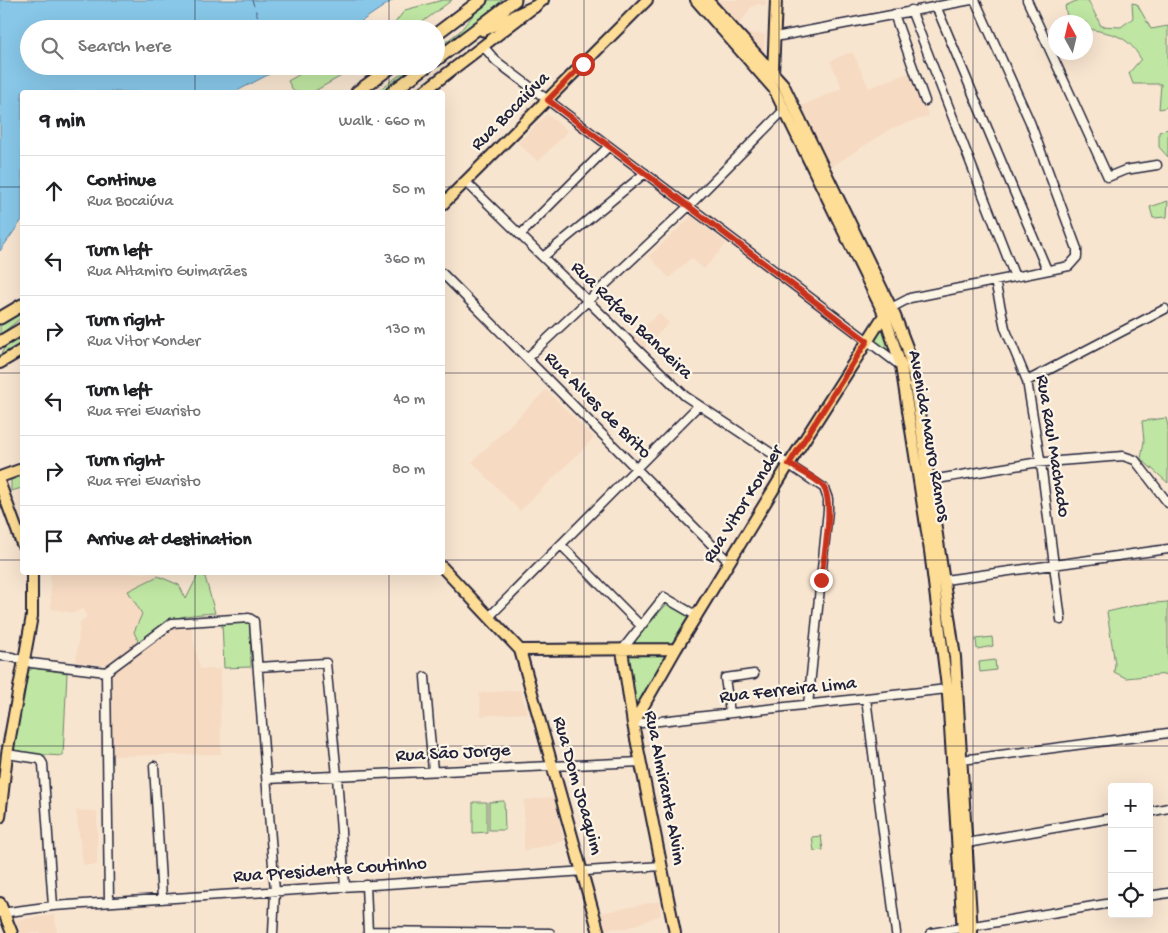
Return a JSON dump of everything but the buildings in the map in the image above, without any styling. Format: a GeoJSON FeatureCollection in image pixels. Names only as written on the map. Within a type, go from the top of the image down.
{"type":"FeatureCollection","features":[{"type":"Feature","properties":{"kind":"highway"},"geometry":{"type":"LineString","coordinates":[[445,27],[481,0]]}},
{"type":"Feature","properties":{"kind":"highway"},"geometry":{"type":"LineString","coordinates":[[445,53],[515,0]]}},
{"type":"Feature","properties":{"kind":"highway"},"geometry":{"type":"LineString","coordinates":[[466,38],[534,7]]}},
{"type":"Feature","properties":{"kind":"highway"},"geometry":{"type":"LineString","coordinates":[[360,90],[381,75]]}},
{"type":"Feature","properties":{"kind":"highway"},"geometry":{"type":"LineString","coordinates":[[395,90],[415,75]]}},
{"type":"Feature","properties":{"kind":"highway"},"geometry":{"type":"LineString","coordinates":[[0,318],[20,306]]}},
{"type":"Feature","properties":{"kind":"highway"},"geometry":{"type":"LineString","coordinates":[[2,343],[20,330]]}},
{"type":"Feature","properties":{"kind":"main road"},"geometry":{"type":"LineString","coordinates":[[426,90],[543,0]]}},
{"type":"Feature","properties":{"kind":"main road","name":"Rua Bocaiúva"},"geometry":{"type":"LineString","coordinates":[[445,203],[647,0]]}},
{"type":"Feature","properties":{"kind":"main road","name":"Avenida Mauro Ramos"},"geometry":{"type":"LineString","coordinates":[[696,0],[774,89],[887,311],[901,366],[953,689],[962,760],[967,843],[967,930]]}},
{"type":"Feature","properties":{"kind":"main road","name":"Avenida Mauro Ramos"},"geometry":{"type":"LineString","coordinates":[[707,0],[773,71],[785,88],[911,363],[945,580],[967,930]]}},
{"type":"Feature","properties":{"kind":"main road"},"geometry":{"type":"LineString","coordinates":[[774,89],[776,0]]}},
{"type":"Feature","properties":{"kind":"main road","name":"Rua Vitor Konder"},"geometry":{"type":"LineString","coordinates":[[633,724],[676,648],[789,464],[887,311]]}},
{"type":"Feature","properties":{"kind":"main road"},"geometry":{"type":"LineString","coordinates":[[0,362],[20,351]]}},
{"type":"Feature","properties":{"kind":"main road"},"geometry":{"type":"LineString","coordinates":[[0,476],[20,470]]}},
{"type":"Feature","properties":{"kind":"main road"},"geometry":{"type":"LineString","coordinates":[[0,484],[20,539]]}},
{"type":"Feature","properties":{"kind":"main road"},"geometry":{"type":"LineString","coordinates":[[445,571],[520,650],[676,648]]}},
{"type":"Feature","properties":{"kind":"main road"},"geometry":{"type":"LineString","coordinates":[[0,817],[7,754],[32,616],[32,575]]}},
{"type":"Feature","properties":{"kind":"main road"},"geometry":{"type":"LineString","coordinates":[[661,649],[667,654],[669,662]]}},
{"type":"Feature","properties":{"kind":"main road","name":"Rua Dom Joaquim"},"geometry":{"type":"LineString","coordinates":[[520,650],[554,766],[599,933]]}},
{"type":"Feature","properties":{"kind":"main road","name":"Rua Almirante Alvim"},"geometry":{"type":"LineString","coordinates":[[622,650],[640,762],[675,933]]}},
{"type":"Feature","properties":{"kind":"main road"},"geometry":{"type":"LineString","coordinates":[[1,909],[12,933]]}},
{"type":"Feature","properties":{"kind":"street"},"geometry":{"type":"LineString","coordinates":[[775,37],[973,0],[1030,122],[1077,249],[1077,257],[1069,266],[910,298],[887,311]]}},
{"type":"Feature","properties":{"kind":"street"},"geometry":{"type":"LineString","coordinates":[[1026,0],[1108,177],[1132,169],[1157,165]]}},
{"type":"Feature","properties":{"kind":"street"},"geometry":{"type":"LineString","coordinates":[[936,6],[1048,270]]}},
{"type":"Feature","properties":{"kind":"street"},"geometry":{"type":"LineString","coordinates":[[912,10],[1015,277]]}},
{"type":"Feature","properties":{"kind":"street"},"geometry":{"type":"LineString","coordinates":[[894,14],[925,100]]}},
{"type":"Feature","properties":{"kind":"street"},"geometry":{"type":"LineString","coordinates":[[483,46],[496,61],[901,366]]}},
{"type":"Feature","properties":{"kind":"street"},"geometry":{"type":"LineString","coordinates":[[527,358],[689,206],[784,110]]}},
{"type":"Feature","properties":{"kind":"street"},"geometry":{"type":"LineString","coordinates":[[520,235],[609,146]]}},
{"type":"Feature","properties":{"kind":"street"},"geometry":{"type":"LineString","coordinates":[[543,257],[645,173]]}},
{"type":"Feature","properties":{"kind":"street","name":"Rua Rafael Bandeira"},"geometry":{"type":"LineString","coordinates":[[466,182],[685,396],[821,484],[828,499],[808,705]]}},
{"type":"Feature","properties":{"kind":"street","name":"Rua Alves de Brito"},"geometry":{"type":"LineString","coordinates":[[445,276],[729,562]]}},
{"type":"Feature","properties":{"kind":"street","name":"Rua Raul Machado"},"geometry":{"type":"LineString","coordinates":[[995,281],[1005,328],[1027,381],[1061,620]]}},
{"type":"Feature","properties":{"kind":"street"},"geometry":{"type":"LineString","coordinates":[[1027,381],[1164,309]]}},
{"type":"Feature","properties":{"kind":"street"},"geometry":{"type":"LineString","coordinates":[[489,617],[698,406]]}},
{"type":"Feature","properties":{"kind":"street"},"geometry":{"type":"LineString","coordinates":[[930,480],[1040,463],[1123,456],[1135,460],[1168,503]]}},
{"type":"Feature","properties":{"kind":"street"},"geometry":{"type":"LineString","coordinates":[[561,545],[641,626]]}},
{"type":"Feature","properties":{"kind":"street"},"geometry":{"type":"LineString","coordinates":[[945,580],[1168,549]]}},
{"type":"Feature","properties":{"kind":"street"},"geometry":{"type":"LineString","coordinates":[[622,650],[664,597],[696,616]]}},
{"type":"Feature","properties":{"kind":"street"},"geometry":{"type":"LineString","coordinates":[[0,656],[106,672],[172,623],[252,619],[258,667],[275,891],[272,933]]}},
{"type":"Feature","properties":{"kind":"street"},"geometry":{"type":"LineString","coordinates":[[258,667],[326,662],[345,887]]}},
{"type":"Feature","properties":{"kind":"street"},"geometry":{"type":"LineString","coordinates":[[106,672],[109,902]]}},
{"type":"Feature","properties":{"kind":"street"},"geometry":{"type":"LineString","coordinates":[[730,714],[726,678],[754,674]]}},
{"type":"Feature","properties":{"kind":"street"},"geometry":{"type":"LineString","coordinates":[[425,677],[433,771]]}},
{"type":"Feature","properties":{"kind":"street","name":"Rua Ferreira Lima"},"geometry":{"type":"LineString","coordinates":[[633,724],[953,689]]}},
{"type":"Feature","properties":{"kind":"street"},"geometry":{"type":"LineString","coordinates":[[866,698],[896,933]]}},
{"type":"Feature","properties":{"kind":"street"},"geometry":{"type":"LineString","coordinates":[[962,760],[1168,733]]}},
{"type":"Feature","properties":{"kind":"street"},"geometry":{"type":"LineString","coordinates":[[7,754],[40,759],[43,764],[53,906]]}},
{"type":"Feature","properties":{"kind":"street","name":"Rua São Jorge"},"geometry":{"type":"LineString","coordinates":[[266,779],[640,762]]}},
{"type":"Feature","properties":{"kind":"street"},"geometry":{"type":"LineString","coordinates":[[154,766],[162,899]]}},
{"type":"Feature","properties":{"kind":"street"},"geometry":{"type":"LineString","coordinates":[[1153,811],[1168,808]]}},
{"type":"Feature","properties":{"kind":"street"},"geometry":{"type":"LineString","coordinates":[[967,843],[1108,819]]}},
{"type":"Feature","properties":{"kind":"street","name":"Rua Presidente Coutinho"},"geometry":{"type":"LineString","coordinates":[[1,909],[662,866]]}},
{"type":"Feature","properties":{"kind":"street"},"geometry":{"type":"LineString","coordinates":[[366,885],[368,932],[550,933]]}},
{"type":"Feature","properties":{"kind":"street"},"geometry":{"type":"LineString","coordinates":[[1153,895],[1168,893]]}},
{"type":"Feature","properties":{"kind":"street"},"geometry":{"type":"LineString","coordinates":[[931,933],[967,930],[1108,904]]}},
{"type":"Feature","properties":{"kind":"shaded area"},"geometry":{"type":"Polygon","coordinates":[[[713,0],[766,0],[766,6],[759,4],[751,7],[738,27],[713,0]]]}},
{"type":"Feature","properties":{"kind":"shaded area"},"geometry":{"type":"Polygon","coordinates":[[[744,33],[765,34],[764,52],[761,53],[744,33]]]}},
{"type":"Feature","properties":{"kind":"shaded area"},"geometry":{"type":"Polygon","coordinates":[[[848,53],[853,53],[869,88],[911,72],[929,116],[892,128],[831,167],[799,107],[842,88],[830,61],[848,53]]]}},
{"type":"Feature","properties":{"kind":"shaded area"},"geometry":{"type":"Polygon","coordinates":[[[547,114],[568,131],[538,162],[518,143],[547,114]]]}},
{"type":"Feature","properties":{"kind":"shaded area"},"geometry":{"type":"Polygon","coordinates":[[[692,216],[726,244],[704,269],[691,258],[669,278],[649,256],[692,216]]]}},
{"type":"Feature","properties":{"kind":"shaded area"},"geometry":{"type":"Polygon","coordinates":[[[659,313],[669,323],[644,348],[633,337],[659,313]]]}},
{"type":"Feature","properties":{"kind":"shaded area"},"geometry":{"type":"Polygon","coordinates":[[[546,390],[594,438],[520,511],[472,462],[546,390]]]}},
{"type":"Feature","properties":{"kind":"shaded area"},"geometry":{"type":"Polygon","coordinates":[[[50,575],[158,576],[129,591],[142,614],[134,632],[139,643],[109,665],[76,662],[80,622],[87,617],[83,609],[74,613],[51,609],[50,575]]]}},
{"type":"Feature","properties":{"kind":"shaded area"},"geometry":{"type":"Polygon","coordinates":[[[190,623],[200,669],[220,669],[221,754],[110,756],[111,670],[172,625],[190,623]]]}},
{"type":"Feature","properties":{"kind":"shaded area"},"geometry":{"type":"Polygon","coordinates":[[[520,690],[528,713],[481,716],[479,693],[520,690]]]}},
{"type":"Feature","properties":{"kind":"shaded area"},"geometry":{"type":"Polygon","coordinates":[[[554,797],[564,841],[524,851],[524,800],[554,797]]]}},
{"type":"Feature","properties":{"kind":"shaded area"},"geometry":{"type":"Polygon","coordinates":[[[76,810],[97,811],[97,865],[83,865],[76,810]]]}},
{"type":"Feature","properties":{"kind":"shaded area"},"geometry":{"type":"Polygon","coordinates":[[[659,901],[661,915],[627,928],[605,929],[601,913],[659,901]]]}},
{"type":"Feature","properties":{"kind":"shaded area"},"geometry":{"type":"Polygon","coordinates":[[[55,915],[57,933],[21,933],[16,920],[55,915]]]}},
{"type":"Feature","properties":{"kind":"green space"},"geometry":{"type":"Polygon","coordinates":[[[443,0],[452,0],[425,20],[397,20],[405,10],[443,0]]]}},
{"type":"Feature","properties":{"kind":"green space"},"geometry":{"type":"Polygon","coordinates":[[[489,0],[504,0],[445,46],[445,42],[460,31],[478,9],[489,0]]]}},
{"type":"Feature","properties":{"kind":"green space"},"geometry":{"type":"Polygon","coordinates":[[[1078,0],[1088,0],[1101,26],[1121,27],[1133,18],[1132,3],[1137,4],[1151,29],[1168,26],[1168,107],[1159,109],[1161,84],[1133,84],[1129,73],[1141,59],[1130,44],[1118,36],[1093,30],[1093,15],[1067,15],[1065,6],[1078,0]]]}},
{"type":"Feature","properties":{"kind":"green space"},"geometry":{"type":"Polygon","coordinates":[[[298,75],[343,75],[317,90],[293,90],[288,81],[298,75]]]}},
{"type":"Feature","properties":{"kind":"green space"},"geometry":{"type":"Polygon","coordinates":[[[400,75],[406,75],[385,90],[379,90],[400,75]]]}},
{"type":"Feature","properties":{"kind":"green space"},"geometry":{"type":"Polygon","coordinates":[[[1168,129],[1168,157],[1159,147],[1159,132],[1168,129]]]}},
{"type":"Feature","properties":{"kind":"green space"},"geometry":{"type":"Polygon","coordinates":[[[1168,201],[1167,217],[1153,218],[1150,207],[1168,201]]]}},
{"type":"Feature","properties":{"kind":"green space"},"geometry":{"type":"Polygon","coordinates":[[[20,311],[20,319],[0,335],[0,323],[20,311]]]}},
{"type":"Feature","properties":{"kind":"green space"},"geometry":{"type":"Polygon","coordinates":[[[882,329],[891,354],[874,342],[882,329]]]}},
{"type":"Feature","properties":{"kind":"green space"},"geometry":{"type":"Polygon","coordinates":[[[20,336],[20,346],[0,358],[5,347],[20,336]]]}},
{"type":"Feature","properties":{"kind":"green space"},"geometry":{"type":"Polygon","coordinates":[[[1166,418],[1168,426],[1168,483],[1141,459],[1144,441],[1142,421],[1166,418]]]}},
{"type":"Feature","properties":{"kind":"green space"},"geometry":{"type":"Polygon","coordinates":[[[20,474],[20,489],[11,491],[11,478],[20,474]]]}},
{"type":"Feature","properties":{"kind":"green space"},"geometry":{"type":"Polygon","coordinates":[[[198,575],[205,575],[215,613],[190,615],[174,619],[139,643],[134,632],[142,614],[128,591],[158,576],[179,585],[186,599],[198,575]]]}},
{"type":"Feature","properties":{"kind":"green space"},"geometry":{"type":"Polygon","coordinates":[[[1168,602],[1168,674],[1126,678],[1114,672],[1115,664],[1107,612],[1141,604],[1168,602]]]}},
{"type":"Feature","properties":{"kind":"green space"},"geometry":{"type":"Polygon","coordinates":[[[667,604],[689,617],[636,711],[625,650],[667,604]]]}},
{"type":"Feature","properties":{"kind":"green space"},"geometry":{"type":"Polygon","coordinates":[[[250,621],[251,667],[224,668],[222,623],[250,621]]]}},
{"type":"Feature","properties":{"kind":"green space"},"geometry":{"type":"Polygon","coordinates":[[[992,637],[993,646],[977,649],[976,639],[992,637]]]}},
{"type":"Feature","properties":{"kind":"green space"},"geometry":{"type":"Polygon","coordinates":[[[995,660],[996,670],[980,672],[979,662],[995,660]]]}},
{"type":"Feature","properties":{"kind":"green space"},"geometry":{"type":"Polygon","coordinates":[[[33,668],[67,673],[63,756],[15,753],[11,749],[24,674],[33,668]]]}},
{"type":"Feature","properties":{"kind":"green space"},"geometry":{"type":"Polygon","coordinates":[[[504,801],[505,830],[489,830],[489,802],[504,801]]]}},
{"type":"Feature","properties":{"kind":"green space"},"geometry":{"type":"Polygon","coordinates":[[[473,802],[487,802],[487,832],[473,833],[473,802]]]}},
{"type":"Feature","properties":{"kind":"green space"},"geometry":{"type":"Polygon","coordinates":[[[821,836],[823,850],[814,851],[812,837],[821,836]]]}},
{"type":"Feature","properties":{"kind":"water"},"geometry":{"type":"Polygon","coordinates":[[[0,0],[393,0],[363,20],[20,20],[20,75],[268,75],[239,90],[20,90],[20,223],[0,251],[0,0]]]}},
{"type":"Feature","properties":{"kind":"ferry route"},"geometry":{"type":"LineString","coordinates":[[252,0],[259,20]]}},
{"type":"Feature","properties":{"kind":"route"},"geometry":{"type":"LineString","coordinates":[[583,64],[548,100],[867,341],[789,464],[821,484],[828,499],[821,580]]}}]}
